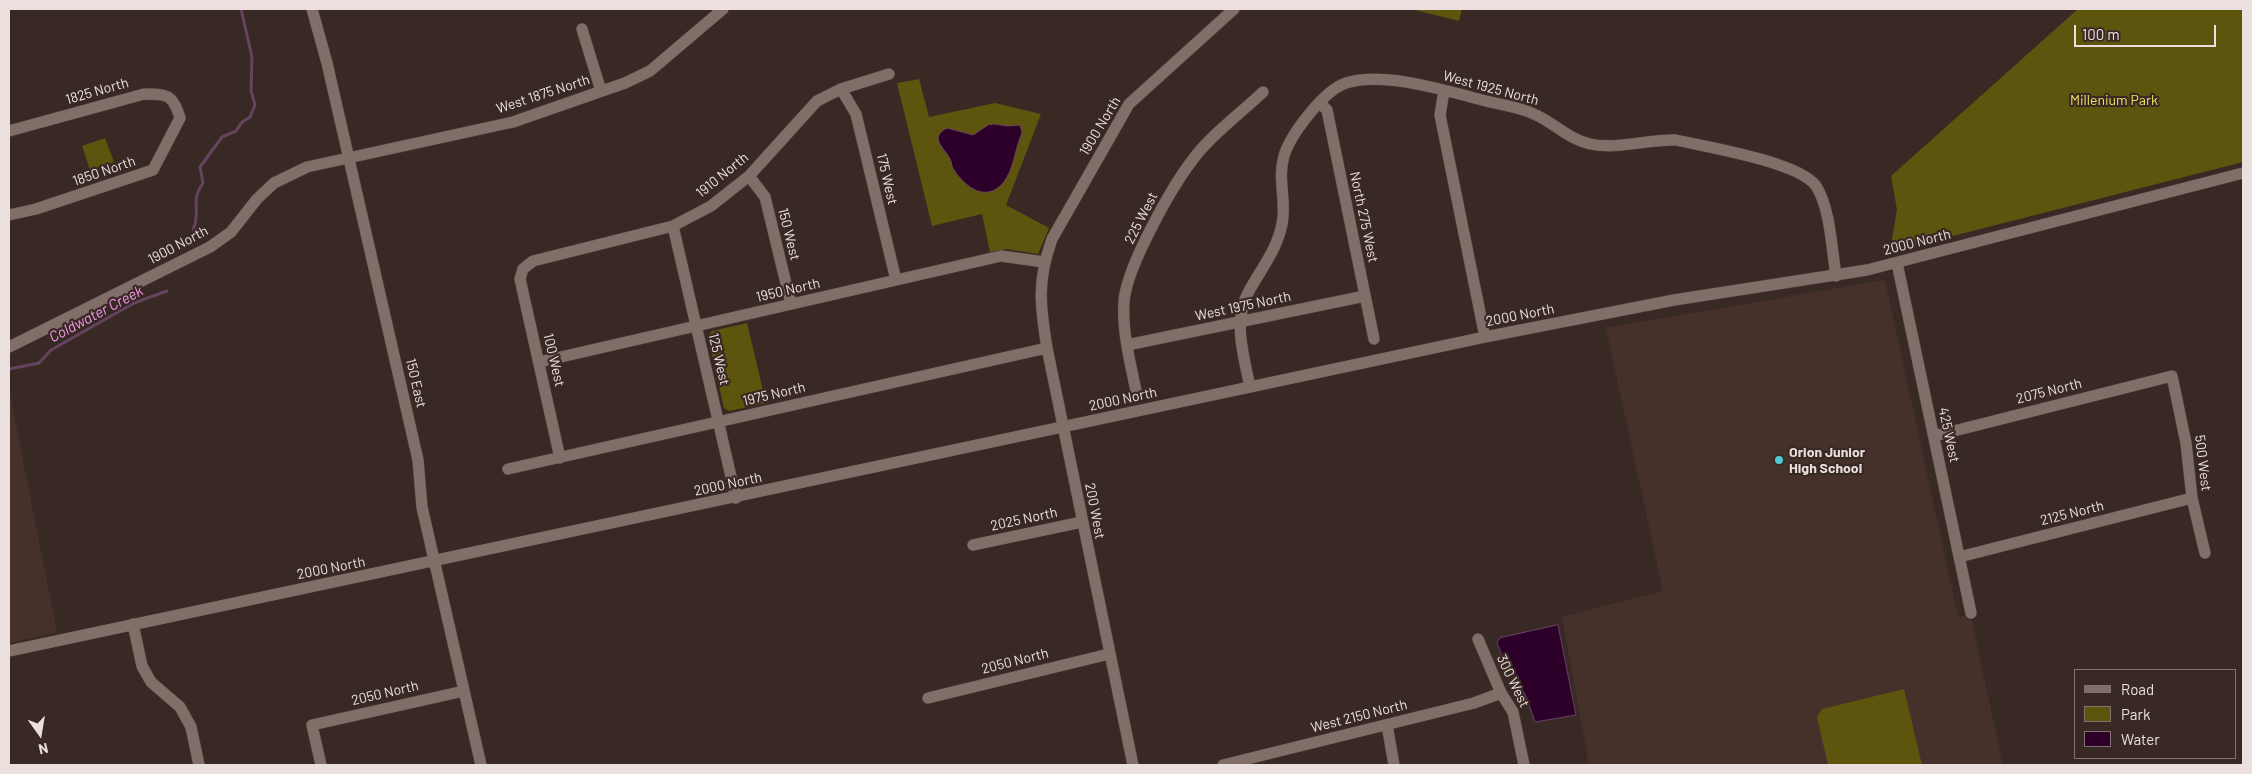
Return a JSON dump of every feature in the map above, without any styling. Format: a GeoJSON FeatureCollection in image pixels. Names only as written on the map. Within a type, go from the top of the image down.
{"type":"FeatureCollection","features":[{"type":"Feature","properties":{"kind":"street","name":"150 East"},"geometry":{"type":"LineString","coordinates":[[312,9],[349,158],[418,460],[422,506],[482,765]]}},
{"type":"Feature","properties":{"kind":"street","name":"West 1875 North"},"geometry":{"type":"LineString","coordinates":[[349,158],[513,122],[601,91],[650,71],[723,9]]}},
{"type":"Feature","properties":{"kind":"street","name":"1900 North"},"geometry":{"type":"LineString","coordinates":[[1044,262],[1052,239],[1129,104],[1234,9]]}},
{"type":"Feature","properties":{"kind":"street"},"geometry":{"type":"LineString","coordinates":[[582,29],[601,91]]}},
{"type":"Feature","properties":{"kind":"street","name":"1910 North"},"geometry":{"type":"LineString","coordinates":[[522,269],[533,261],[673,226],[711,206],[749,176],[817,101],[841,88],[889,74]]}},
{"type":"Feature","properties":{"kind":"street","name":"West 1925 North"},"geometry":{"type":"LineString","coordinates":[[1250,387],[1241,342],[1240,322],[1247,293],[1270,256],[1283,223],[1281,174],[1284,157],[1292,136],[1301,122],[1320,103],[1344,84],[1360,80],[1415,83],[1531,112],[1571,137],[1588,144],[1621,146],[1658,139],[1676,140],[1794,170],[1815,186],[1823,201],[1836,276]]}},
{"type":"Feature","properties":{"kind":"street","name":"175 West"},"geometry":{"type":"LineString","coordinates":[[841,88],[856,114],[896,280]]}},
{"type":"Feature","properties":{"kind":"street"},"geometry":{"type":"LineString","coordinates":[[1444,90],[1440,115],[1485,337]]}},
{"type":"Feature","properties":{"kind":"street","name":"225 West"},"geometry":{"type":"LineString","coordinates":[[1136,391],[1126,345],[1124,298],[1148,236],[1195,157],[1263,92]]}},
{"type":"Feature","properties":{"kind":"street","name":"1825 North"},"geometry":{"type":"LineString","coordinates":[[9,131],[144,94],[165,94],[175,102],[180,118]]}},
{"type":"Feature","properties":{"kind":"street","name":"North 275 West"},"geometry":{"type":"LineString","coordinates":[[1320,103],[1326,110],[1374,339]]}},
{"type":"Feature","properties":{"kind":"street","name":"1850 North"},"geometry":{"type":"LineString","coordinates":[[9,215],[54,203],[153,170],[180,118]]}},
{"type":"Feature","properties":{"kind":"street","name":"1900 North"},"geometry":{"type":"LineString","coordinates":[[9,347],[210,247],[231,232],[257,199],[274,183],[289,174],[307,167],[349,158]]}},
{"type":"Feature","properties":{"kind":"street","name":"2000 North"},"geometry":{"type":"LineString","coordinates":[[9,651],[736,498],[1485,337],[1674,300],[1836,276],[2243,173]]}},
{"type":"Feature","properties":{"kind":"street","name":"150 West"},"geometry":{"type":"LineString","coordinates":[[749,176],[765,196],[791,304]]}},
{"type":"Feature","properties":{"kind":"street","name":"125 West"},"geometry":{"type":"LineString","coordinates":[[673,226],[736,498]]}},
{"type":"Feature","properties":{"kind":"street","name":"1950 North"},"geometry":{"type":"LineString","coordinates":[[539,362],[1001,256],[1044,262]]}},
{"type":"Feature","properties":{"kind":"street","name":"200 West"},"geometry":{"type":"LineString","coordinates":[[1044,262],[1040,299],[1047,348],[1108,654],[1133,765]]}},
{"type":"Feature","properties":{"kind":"street","name":"425 West"},"geometry":{"type":"LineString","coordinates":[[1897,262],[1971,613]]}},
{"type":"Feature","properties":{"kind":"street","name":"100 West"},"geometry":{"type":"LineString","coordinates":[[522,269],[520,279],[560,458]]}},
{"type":"Feature","properties":{"kind":"street","name":"West 1975 North"},"geometry":{"type":"LineString","coordinates":[[1126,345],[1365,296]]}},
{"type":"Feature","properties":{"kind":"street","name":"1975 North"},"geometry":{"type":"LineString","coordinates":[[508,470],[1047,348]]}},
{"type":"Feature","properties":{"kind":"street","name":"2075 North"},"geometry":{"type":"LineString","coordinates":[[1934,436],[2172,376]]}},
{"type":"Feature","properties":{"kind":"street","name":"500 West"},"geometry":{"type":"LineString","coordinates":[[2172,376],[2186,443],[2192,498],[2205,553]]}},
{"type":"Feature","properties":{"kind":"street","name":"2125 North"},"geometry":{"type":"LineString","coordinates":[[1959,557],[2192,498]]}},
{"type":"Feature","properties":{"kind":"street","name":"2025 North"},"geometry":{"type":"LineString","coordinates":[[973,545],[1082,522]]}},
{"type":"Feature","properties":{"kind":"street"},"geometry":{"type":"LineString","coordinates":[[133,624],[142,666],[151,682],[180,707],[191,728],[199,765]]}},
{"type":"Feature","properties":{"kind":"street","name":"300 West"},"geometry":{"type":"LineString","coordinates":[[1478,639],[1501,693],[1513,712],[1524,765]]}},
{"type":"Feature","properties":{"kind":"street","name":"2050 North"},"geometry":{"type":"LineString","coordinates":[[928,698],[1108,654]]}},
{"type":"Feature","properties":{"kind":"street","name":"2050 North"},"geometry":{"type":"LineString","coordinates":[[321,765],[312,725],[464,691]]}},
{"type":"Feature","properties":{"kind":"street","name":"West 2150 North"},"geometry":{"type":"LineString","coordinates":[[1223,765],[1262,760],[1474,703],[1501,693]]}},
{"type":"Feature","properties":{"kind":"street"},"geometry":{"type":"LineString","coordinates":[[1387,725],[1394,765]]}},
{"type":"Feature","properties":{"kind":"shaded area","name":"Orion Junior High School"},"geometry":{"type":"Polygon","coordinates":[[[1885,280],[1958,617],[1970,614],[2003,765],[1589,765],[1562,617],[1663,591],[1606,328],[1885,280]]]}},
{"type":"Feature","properties":{"kind":"shaded area"},"geometry":{"type":"Polygon","coordinates":[[[9,390],[57,632],[9,643],[9,390]]]}},
{"type":"Feature","properties":{"kind":"green space"},"geometry":{"type":"Polygon","coordinates":[[[1411,9],[1462,9],[1459,21],[1411,9]]]}},
{"type":"Feature","properties":{"kind":"green space","name":"Millenium Park"},"geometry":{"type":"Polygon","coordinates":[[[2078,9],[2243,9],[2243,162],[1894,251],[1892,239],[1897,210],[1891,176],[2078,9]]]}},
{"type":"Feature","properties":{"kind":"green space"},"geometry":{"type":"Polygon","coordinates":[[[919,79],[929,117],[995,103],[1041,114],[1006,205],[1049,228],[1038,254],[1007,249],[990,252],[982,214],[932,226],[897,83],[919,79]]]}},
{"type":"Feature","properties":{"kind":"green space"},"geometry":{"type":"Polygon","coordinates":[[[105,138],[114,162],[90,170],[82,146],[105,138]]]}},
{"type":"Feature","properties":{"kind":"green space"},"geometry":{"type":"Polygon","coordinates":[[[747,323],[766,403],[729,411],[724,408],[708,336],[712,331],[747,323]]]}},
{"type":"Feature","properties":{"kind":"green space"},"geometry":{"type":"Polygon","coordinates":[[[1904,689],[1922,765],[1828,765],[1817,717],[1822,709],[1904,689]]]}},
{"type":"Feature","properties":{"kind":"water"},"geometry":{"type":"Polygon","coordinates":[[[988,125],[1020,125],[1022,133],[1007,178],[996,189],[990,192],[983,192],[970,187],[964,182],[953,169],[951,160],[938,139],[941,132],[947,128],[973,135],[988,125]]]}},
{"type":"Feature","properties":{"kind":"water"},"geometry":{"type":"Polygon","coordinates":[[[1558,625],[1576,715],[1535,722],[1526,696],[1503,659],[1497,642],[1500,638],[1558,625]]]}},
{"type":"Feature","properties":{"kind":"waterway","name":"Coldwater Creek"},"geometry":{"type":"LineString","coordinates":[[193,230],[197,196],[203,183],[200,167],[222,137],[236,131],[242,122],[250,117],[255,105],[251,91],[252,57],[241,9]]}},
{"type":"Feature","properties":{"kind":"waterway","name":"Coldwater Creek"},"geometry":{"type":"LineString","coordinates":[[9,369],[39,363],[51,350],[134,303],[167,291]]}},
{"type":"Feature","properties":{"kind":"place","name":"Orion Junior High School"},"geometry":{"type":"Point","coordinates":[1779,460]}}]}
